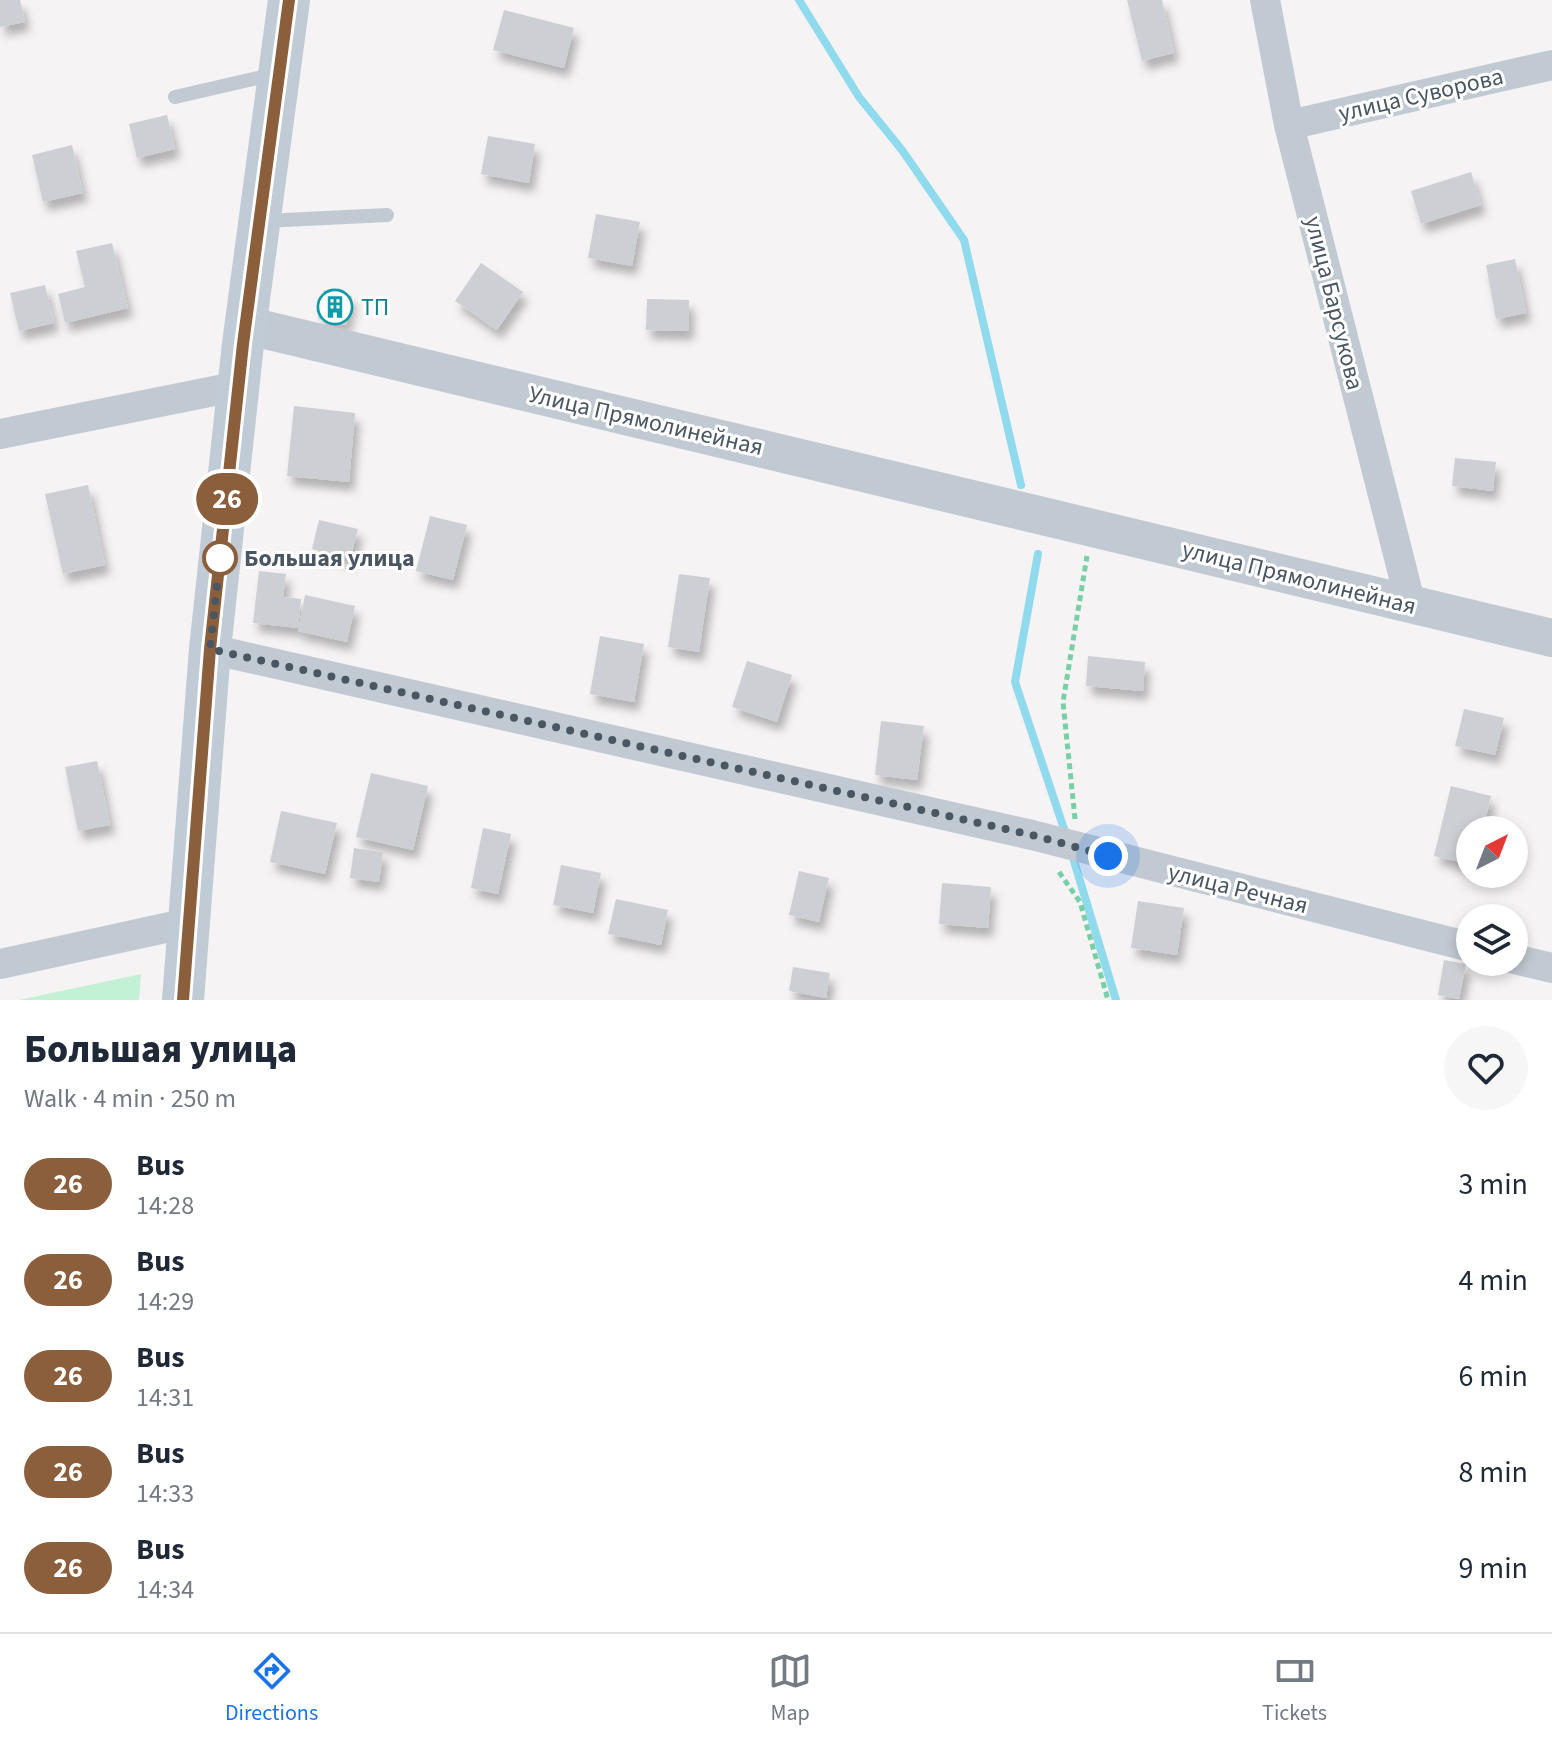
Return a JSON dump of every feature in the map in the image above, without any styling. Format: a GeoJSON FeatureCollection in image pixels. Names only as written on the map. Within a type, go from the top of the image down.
{"type":"FeatureCollection","features":[{"type":"Feature","properties":{"kind":"main road"},"geometry":{"type":"LineString","coordinates":[[183,1000],[210,649],[245,325],[289,0]]}},
{"type":"Feature","properties":{"kind":"street","name":"улица Барсукова"},"geometry":{"type":"LineString","coordinates":[[1265,0],[1289,125],[1411,605]]}},
{"type":"Feature","properties":{"kind":"street","name":"улица Суворова"},"geometry":{"type":"LineString","coordinates":[[1289,125],[1552,65]]}},
{"type":"Feature","properties":{"kind":"street","name":"Улица Прямолинейная"},"geometry":{"type":"LineString","coordinates":[[245,325],[1047,517]]}},
{"type":"Feature","properties":{"kind":"street"},"geometry":{"type":"LineString","coordinates":[[0,434],[239,386]]}},
{"type":"Feature","properties":{"kind":"street","name":"улица Прямолинейная"},"geometry":{"type":"LineString","coordinates":[[1047,517],[1552,638]]}},
{"type":"Feature","properties":{"kind":"street","name":"улица Речная"},"geometry":{"type":"LineString","coordinates":[[210,649],[1032,835],[1456,943]]}},
{"type":"Feature","properties":{"kind":"street"},"geometry":{"type":"LineString","coordinates":[[0,964],[188,923]]}},
{"type":"Feature","properties":{"kind":"street"},"geometry":{"type":"LineString","coordinates":[[1528,962],[1552,968]]}},
{"type":"Feature","properties":{"kind":"lane"},"geometry":{"type":"LineString","coordinates":[[175,97],[280,72]]}},
{"type":"Feature","properties":{"kind":"lane"},"geometry":{"type":"LineString","coordinates":[[260,221],[387,215]]}},
{"type":"Feature","properties":{"kind":"path"},"geometry":{"type":"LineString","coordinates":[[1077,848],[1063,702],[1093,528]]}},
{"type":"Feature","properties":{"kind":"path"},"geometry":{"type":"LineString","coordinates":[[1032,835],[1080,902],[1108,1000]]}},
{"type":"Feature","properties":{"kind":"green space"},"geometry":{"type":"Polygon","coordinates":[[[141,974],[139,1000],[19,1000],[141,974]]]}},
{"type":"Feature","properties":{"kind":"building"},"geometry":{"type":"Polygon","coordinates":[[[0,0],[20,0],[25,22],[0,27],[0,0]]]}},
{"type":"Feature","properties":{"kind":"building"},"geometry":{"type":"Polygon","coordinates":[[[1127,0],[1162,0],[1174,53],[1142,61],[1127,0]]]}},
{"type":"Feature","properties":{"kind":"building"},"geometry":{"type":"Polygon","coordinates":[[[504,10],[574,28],[564,68],[493,50],[504,10]]]}},
{"type":"Feature","properties":{"kind":"building"},"geometry":{"type":"Polygon","coordinates":[[[167,115],[175,149],[137,158],[129,124],[167,115]]]}},
{"type":"Feature","properties":{"kind":"building"},"geometry":{"type":"Polygon","coordinates":[[[488,136],[535,144],[529,183],[481,174],[488,136]]]}},
{"type":"Feature","properties":{"kind":"building"},"geometry":{"type":"Polygon","coordinates":[[[72,145],[83,193],[43,202],[32,155],[72,145]]]}},
{"type":"Feature","properties":{"kind":"building"},"geometry":{"type":"Polygon","coordinates":[[[1471,172],[1481,205],[1421,224],[1411,191],[1471,172]]]}},
{"type":"Feature","properties":{"kind":"building"},"geometry":{"type":"Polygon","coordinates":[[[596,214],[640,222],[632,266],[588,258],[596,214]]]}},
{"type":"Feature","properties":{"kind":"building"},"geometry":{"type":"Polygon","coordinates":[[[112,243],[128,308],[65,323],[58,294],[85,287],[76,251],[112,243]]]}},
{"type":"Feature","properties":{"kind":"building"},"geometry":{"type":"Polygon","coordinates":[[[1515,259],[1526,313],[1496,319],[1486,265],[1515,259]]]}},
{"type":"Feature","properties":{"kind":"building"},"geometry":{"type":"Polygon","coordinates":[[[481,263],[523,292],[497,330],[455,301],[481,263]]]}},
{"type":"Feature","properties":{"kind":"building"},"geometry":{"type":"Polygon","coordinates":[[[45,285],[54,323],[19,331],[10,293],[45,285]]]}},
{"type":"Feature","properties":{"kind":"building","name":"ТП"},"geometry":{"type":"Polygon","coordinates":[[[324,290],[352,296],[346,325],[318,319],[324,290]]]}},
{"type":"Feature","properties":{"kind":"building"},"geometry":{"type":"Polygon","coordinates":[[[647,299],[689,300],[689,331],[646,330],[647,299]]]}},
{"type":"Feature","properties":{"kind":"building"},"geometry":{"type":"Polygon","coordinates":[[[294,406],[355,413],[349,482],[287,476],[294,406]]]}},
{"type":"Feature","properties":{"kind":"building"},"geometry":{"type":"Polygon","coordinates":[[[1455,458],[1496,462],[1493,491],[1452,486],[1455,458]]]}},
{"type":"Feature","properties":{"kind":"building"},"geometry":{"type":"Polygon","coordinates":[[[88,485],[105,565],[63,574],[45,494],[88,485]]]}},
{"type":"Feature","properties":{"kind":"building"},"geometry":{"type":"Polygon","coordinates":[[[430,516],[467,525],[453,580],[416,571],[430,516]]]}},
{"type":"Feature","properties":{"kind":"building"},"geometry":{"type":"Polygon","coordinates":[[[319,520],[358,529],[350,559],[312,549],[319,520]]]}},
{"type":"Feature","properties":{"kind":"building"},"geometry":{"type":"Polygon","coordinates":[[[259,571],[286,574],[283,597],[301,599],[298,628],[253,623],[259,571]]]}},
{"type":"Feature","properties":{"kind":"building"},"geometry":{"type":"Polygon","coordinates":[[[679,574],[710,578],[699,652],[668,647],[679,574]]]}},
{"type":"Feature","properties":{"kind":"building"},"geometry":{"type":"Polygon","coordinates":[[[305,595],[355,606],[347,642],[298,631],[305,595]]]}},
{"type":"Feature","properties":{"kind":"building"},"geometry":{"type":"Polygon","coordinates":[[[600,636],[644,644],[634,702],[590,694],[600,636]]]}},
{"type":"Feature","properties":{"kind":"building"},"geometry":{"type":"Polygon","coordinates":[[[1088,656],[1145,662],[1143,691],[1086,686],[1088,656]]]}},
{"type":"Feature","properties":{"kind":"building"},"geometry":{"type":"Polygon","coordinates":[[[747,661],[792,675],[777,722],[732,707],[747,661]]]}},
{"type":"Feature","properties":{"kind":"building"},"geometry":{"type":"Polygon","coordinates":[[[1464,709],[1504,718],[1495,755],[1455,746],[1464,709]]]}},
{"type":"Feature","properties":{"kind":"building"},"geometry":{"type":"Polygon","coordinates":[[[881,721],[924,726],[917,780],[875,775],[881,721]]]}},
{"type":"Feature","properties":{"kind":"building"},"geometry":{"type":"Polygon","coordinates":[[[97,761],[110,825],[78,831],[65,767],[97,761]]]}},
{"type":"Feature","properties":{"kind":"building"},"geometry":{"type":"Polygon","coordinates":[[[371,773],[428,786],[413,850],[356,837],[371,773]]]}},
{"type":"Feature","properties":{"kind":"building"},"geometry":{"type":"Polygon","coordinates":[[[1451,786],[1491,796],[1486,816],[1456,816],[1456,861],[1434,856],[1451,786]]]}},
{"type":"Feature","properties":{"kind":"building"},"geometry":{"type":"Polygon","coordinates":[[[281,811],[337,823],[325,874],[270,862],[281,811]]]}},
{"type":"Feature","properties":{"kind":"building"},"geometry":{"type":"Polygon","coordinates":[[[483,828],[511,834],[498,894],[471,888],[483,828]]]}},
{"type":"Feature","properties":{"kind":"building"},"geometry":{"type":"Polygon","coordinates":[[[354,848],[383,852],[379,882],[350,878],[354,848]]]}},
{"type":"Feature","properties":{"kind":"building"},"geometry":{"type":"Polygon","coordinates":[[[561,865],[601,873],[593,913],[553,905],[561,865]]]}},
{"type":"Feature","properties":{"kind":"building"},"geometry":{"type":"Polygon","coordinates":[[[799,871],[829,878],[819,922],[789,915],[799,871]]]}},
{"type":"Feature","properties":{"kind":"building"},"geometry":{"type":"Polygon","coordinates":[[[942,883],[991,887],[988,928],[939,924],[942,883]]]}},
{"type":"Feature","properties":{"kind":"building"},"geometry":{"type":"Polygon","coordinates":[[[616,899],[668,910],[661,945],[608,934],[616,899]]]}},
{"type":"Feature","properties":{"kind":"building"},"geometry":{"type":"Polygon","coordinates":[[[1138,901],[1184,908],[1177,955],[1131,948],[1138,901]]]}},
{"type":"Feature","properties":{"kind":"building"},"geometry":{"type":"Polygon","coordinates":[[[1444,960],[1456,962],[1456,976],[1464,976],[1459,999],[1438,995],[1444,960]]]}},
{"type":"Feature","properties":{"kind":"building"},"geometry":{"type":"Polygon","coordinates":[[[793,967],[830,973],[826,998],[789,991],[793,967]]]}},
{"type":"Feature","properties":{"kind":"waterway"},"geometry":{"type":"LineString","coordinates":[[799,0],[859,97],[902,150],[964,240],[1021,485]]}},
{"type":"Feature","properties":{"kind":"waterway"},"geometry":{"type":"LineString","coordinates":[[1038,554],[1015,682],[1065,832]]}},
{"type":"Feature","properties":{"kind":"waterway"},"geometry":{"type":"LineString","coordinates":[[1074,861],[1116,1000]]}},
{"type":"Feature","properties":{"kind":"bus line","name":"26"},"geometry":{"type":"LineString","coordinates":[[183,1000],[210,649],[243,344],[289,0]]}},
{"type":"Feature","properties":{"kind":"place","name":"ТП"},"geometry":{"type":"Point","coordinates":[335,307]}},
{"type":"Feature","properties":{"kind":"place","name":"Большая улица"},"geometry":{"type":"Point","coordinates":[220,558]}},
{"type":"Feature","properties":{"kind":"route"},"geometry":{"type":"LineString","coordinates":[[220,558],[210,649],[1032,835],[1108,856]]}}]}
